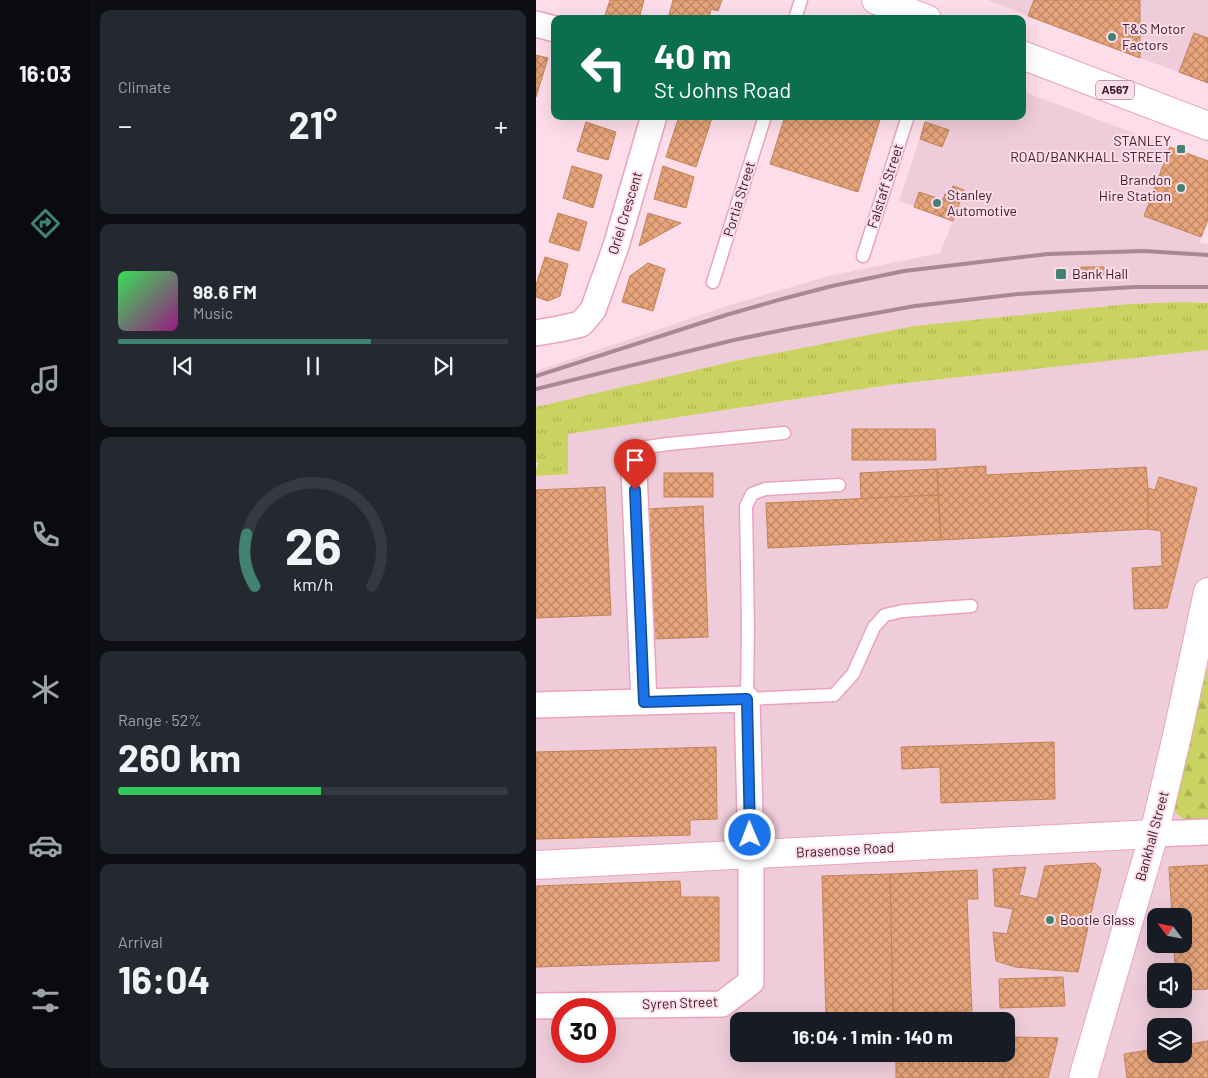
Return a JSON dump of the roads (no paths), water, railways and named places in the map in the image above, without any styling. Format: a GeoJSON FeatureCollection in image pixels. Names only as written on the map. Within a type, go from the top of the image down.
{"type":"FeatureCollection","features":[{"type":"Feature","properties":{"kind":"main road"},"geometry":{"type":"LineString","coordinates":[[876,0],[916,15]]}},
{"type":"Feature","properties":{"kind":"main road","name":"A567"},"geometry":{"type":"LineString","coordinates":[[1026,57],[1208,126]]}},
{"type":"Feature","properties":{"kind":"main road","name":"Bankhall Street"},"geometry":{"type":"LineString","coordinates":[[1083,1078],[1154,834],[1208,592]]}},
{"type":"Feature","properties":{"kind":"main road","name":"Brasenose Road"},"geometry":{"type":"LineString","coordinates":[[536,865],[1154,834]]}},
{"type":"Feature","properties":{"kind":"street"},"geometry":{"type":"LineString","coordinates":[[536,24],[551,28]]}},
{"type":"Feature","properties":{"kind":"street","name":"Oriel Crescent"},"geometry":{"type":"LineString","coordinates":[[536,333],[581,324],[593,310],[619,236],[653,120]]}},
{"type":"Feature","properties":{"kind":"street"},"geometry":{"type":"LineString","coordinates":[[634,471],[644,702]]}},
{"type":"Feature","properties":{"kind":"street"},"geometry":{"type":"LineString","coordinates":[[536,705],[747,699],[751,854]]}},
{"type":"Feature","properties":{"kind":"street"},"geometry":{"type":"LineString","coordinates":[[1154,834],[1208,832]]}},
{"type":"Feature","properties":{"kind":"street","name":"Syren Street"},"geometry":{"type":"LineString","coordinates":[[536,1006],[722,1004],[751,982],[751,854]]}},
{"type":"Feature","properties":{"kind":"lane"},"geometry":{"type":"LineString","coordinates":[[796,15],[801,0]]}},
{"type":"Feature","properties":{"kind":"lane","name":"Portia Street"},"geometry":{"type":"LineString","coordinates":[[713,282],[764,120]]}},
{"type":"Feature","properties":{"kind":"lane","name":"Falstaff Street"},"geometry":{"type":"LineString","coordinates":[[863,256],[907,120]]}},
{"type":"Feature","properties":{"kind":"lane"},"geometry":{"type":"LineString","coordinates":[[634,471],[638,456],[647,447],[784,433]]}},
{"type":"Feature","properties":{"kind":"lane"},"geometry":{"type":"LineString","coordinates":[[840,485],[765,489],[752,494],[746,506],[747,699],[834,695],[853,674],[874,627],[885,615],[902,611],[971,606]]}},
{"type":"Feature","properties":{"kind":"railway"},"geometry":{"type":"LineString","coordinates":[[536,376],[782,299],[904,271],[1048,254],[1144,251],[1208,255]]}},
{"type":"Feature","properties":{"kind":"railway"},"geometry":{"type":"LineString","coordinates":[[536,389],[734,340],[915,306],[1018,294],[1134,287],[1208,287]]}},
{"type":"Feature","properties":{"kind":"place","name":"T&S Motor Factors"},"geometry":{"type":"Point","coordinates":[1112,37]}},
{"type":"Feature","properties":{"kind":"place","name":"STANLEY ROAD/BANKHALL STREET"},"geometry":{"type":"Point","coordinates":[1181,149]}},
{"type":"Feature","properties":{"kind":"place","name":"Brandon Hire Station"},"geometry":{"type":"Point","coordinates":[1181,188]}},
{"type":"Feature","properties":{"kind":"place","name":"Stanley Automotive"},"geometry":{"type":"Point","coordinates":[937,203]}},
{"type":"Feature","properties":{"kind":"place","name":"Bank Hall"},"geometry":{"type":"Point","coordinates":[1061,274]}},
{"type":"Feature","properties":{"kind":"place","name":"Bootle Glass"},"geometry":{"type":"Point","coordinates":[1050,920]}}]}
